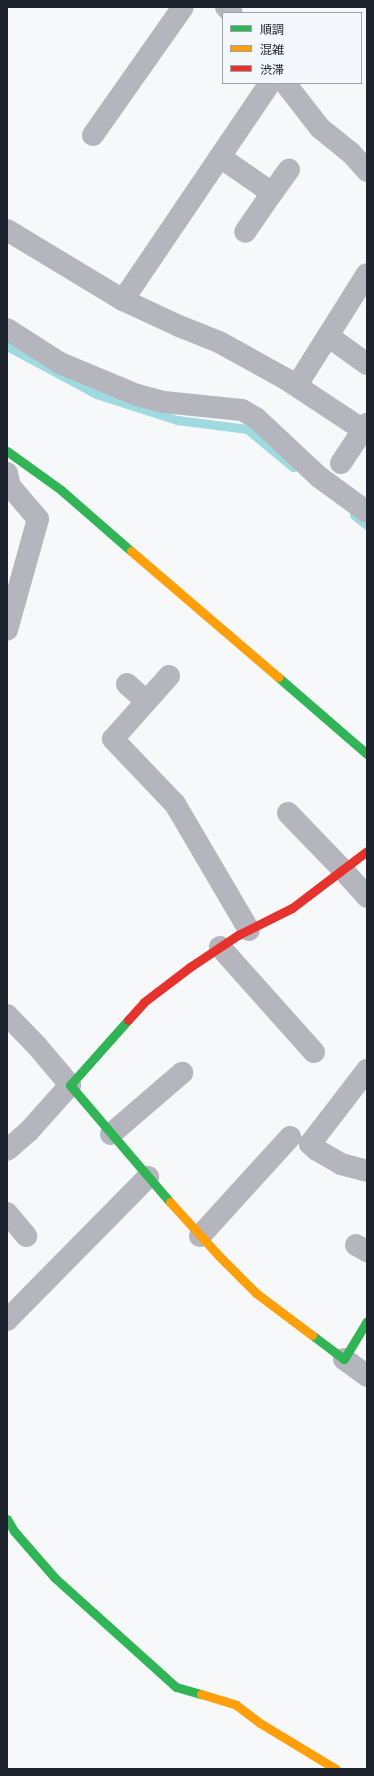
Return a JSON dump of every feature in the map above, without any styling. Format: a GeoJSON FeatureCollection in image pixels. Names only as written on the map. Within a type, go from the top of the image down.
{"type":"FeatureCollection","features":[{"type":"Feature","properties":{"kind":"street"},"geometry":{"type":"LineString","coordinates":[[93,135],[183,7]]}},
{"type":"Feature","properties":{"kind":"street"},"geometry":{"type":"LineString","coordinates":[[124,300],[269,84]]}},
{"type":"Feature","properties":{"kind":"street"},"geometry":{"type":"LineString","coordinates":[[286,84],[320,128],[351,154],[367,171]]}},
{"type":"Feature","properties":{"kind":"street"},"geometry":{"type":"LineString","coordinates":[[220,157],[272,193]]}},
{"type":"Feature","properties":{"kind":"street"},"geometry":{"type":"LineString","coordinates":[[245,232],[289,170]]}},
{"type":"Feature","properties":{"kind":"street"},"geometry":{"type":"LineString","coordinates":[[7,230],[124,300],[179,326],[219,342],[297,385],[367,274]]}},
{"type":"Feature","properties":{"kind":"street"},"geometry":{"type":"LineString","coordinates":[[7,329],[60,362],[137,395],[164,402],[242,410],[256,418],[319,477],[367,512]]}},
{"type":"Feature","properties":{"kind":"street"},"geometry":{"type":"LineString","coordinates":[[328,336],[367,364]]}},
{"type":"Feature","properties":{"kind":"street"},"geometry":{"type":"LineString","coordinates":[[286,379],[365,427],[341,463]]}},
{"type":"Feature","properties":{"kind":"street"},"geometry":{"type":"LineString","coordinates":[[7,451],[61,490],[367,754]]}},
{"type":"Feature","properties":{"kind":"street"},"geometry":{"type":"LineString","coordinates":[[7,473],[10,486],[38,518],[8,625]]}},
{"type":"Feature","properties":{"kind":"street"},"geometry":{"type":"LineString","coordinates":[[168,676],[113,739],[175,804],[249,930]]}},
{"type":"Feature","properties":{"kind":"street"},"geometry":{"type":"LineString","coordinates":[[127,684],[146,701]]}},
{"type":"Feature","properties":{"kind":"street"},"geometry":{"type":"LineString","coordinates":[[288,813],[367,897]]}},
{"type":"Feature","properties":{"kind":"street"},"geometry":{"type":"LineString","coordinates":[[7,1150],[29,1131],[144,1002],[190,967],[220,947],[292,908],[367,851]]}},
{"type":"Feature","properties":{"kind":"street"},"geometry":{"type":"LineString","coordinates":[[220,947],[314,1052]]}},
{"type":"Feature","properties":{"kind":"street"},"geometry":{"type":"LineString","coordinates":[[7,1015],[37,1046],[200,1236],[256,1293],[367,1376]]}},
{"type":"Feature","properties":{"kind":"street"},"geometry":{"type":"LineString","coordinates":[[367,1070],[310,1144],[316,1150],[341,1164],[367,1171]]}},
{"type":"Feature","properties":{"kind":"street"},"geometry":{"type":"LineString","coordinates":[[112,1134],[182,1073]]}},
{"type":"Feature","properties":{"kind":"street"},"geometry":{"type":"LineString","coordinates":[[200,1236],[290,1137]]}},
{"type":"Feature","properties":{"kind":"street"},"geometry":{"type":"LineString","coordinates":[[7,1320],[148,1177]]}},
{"type":"Feature","properties":{"kind":"street"},"geometry":{"type":"LineString","coordinates":[[7,1213],[26,1236]]}},
{"type":"Feature","properties":{"kind":"street"},"geometry":{"type":"LineString","coordinates":[[344,1359],[367,1322]]}},
{"type":"Feature","properties":{"kind":"street"},"geometry":{"type":"LineString","coordinates":[[7,1519],[14,1531],[55,1578],[176,1687],[236,1705],[260,1723],[336,1769]]}},
{"type":"Feature","properties":{"kind":"waterway"},"geometry":{"type":"LineString","coordinates":[[7,346],[96,394],[177,420],[247,429],[293,467]]}},
{"type":"Feature","properties":{"kind":"waterway"},"geometry":{"type":"LineString","coordinates":[[354,515],[367,525]]}},
{"type":"Feature","properties":{"kind":"traffic: fast"},"geometry":{"type":"LineString","coordinates":[[7,451],[61,490],[131,551]]}},
{"type":"Feature","properties":{"kind":"traffic: fast"},"geometry":{"type":"LineString","coordinates":[[278,677],[367,754]]}},
{"type":"Feature","properties":{"kind":"traffic: fast"},"geometry":{"type":"LineString","coordinates":[[128,1020],[70,1085],[170,1202]]}},
{"type":"Feature","properties":{"kind":"traffic: fast"},"geometry":{"type":"LineString","coordinates":[[312,1335],[344,1359],[367,1321]]}},
{"type":"Feature","properties":{"kind":"traffic: fast"},"geometry":{"type":"LineString","coordinates":[[7,1519],[14,1531],[55,1578],[176,1687],[201,1694]]}},
{"type":"Feature","properties":{"kind":"traffic: slow"},"geometry":{"type":"LineString","coordinates":[[131,551],[278,677]]}},
{"type":"Feature","properties":{"kind":"traffic: slow"},"geometry":{"type":"LineString","coordinates":[[170,1202],[219,1256],[256,1293],[312,1335]]}},
{"type":"Feature","properties":{"kind":"traffic: slow"},"geometry":{"type":"LineString","coordinates":[[201,1694],[236,1705],[260,1723],[336,1769]]}},
{"type":"Feature","properties":{"kind":"traffic: jam"},"geometry":{"type":"LineString","coordinates":[[128,1020],[144,1002],[190,967],[238,935],[292,908],[367,851]]}}]}
